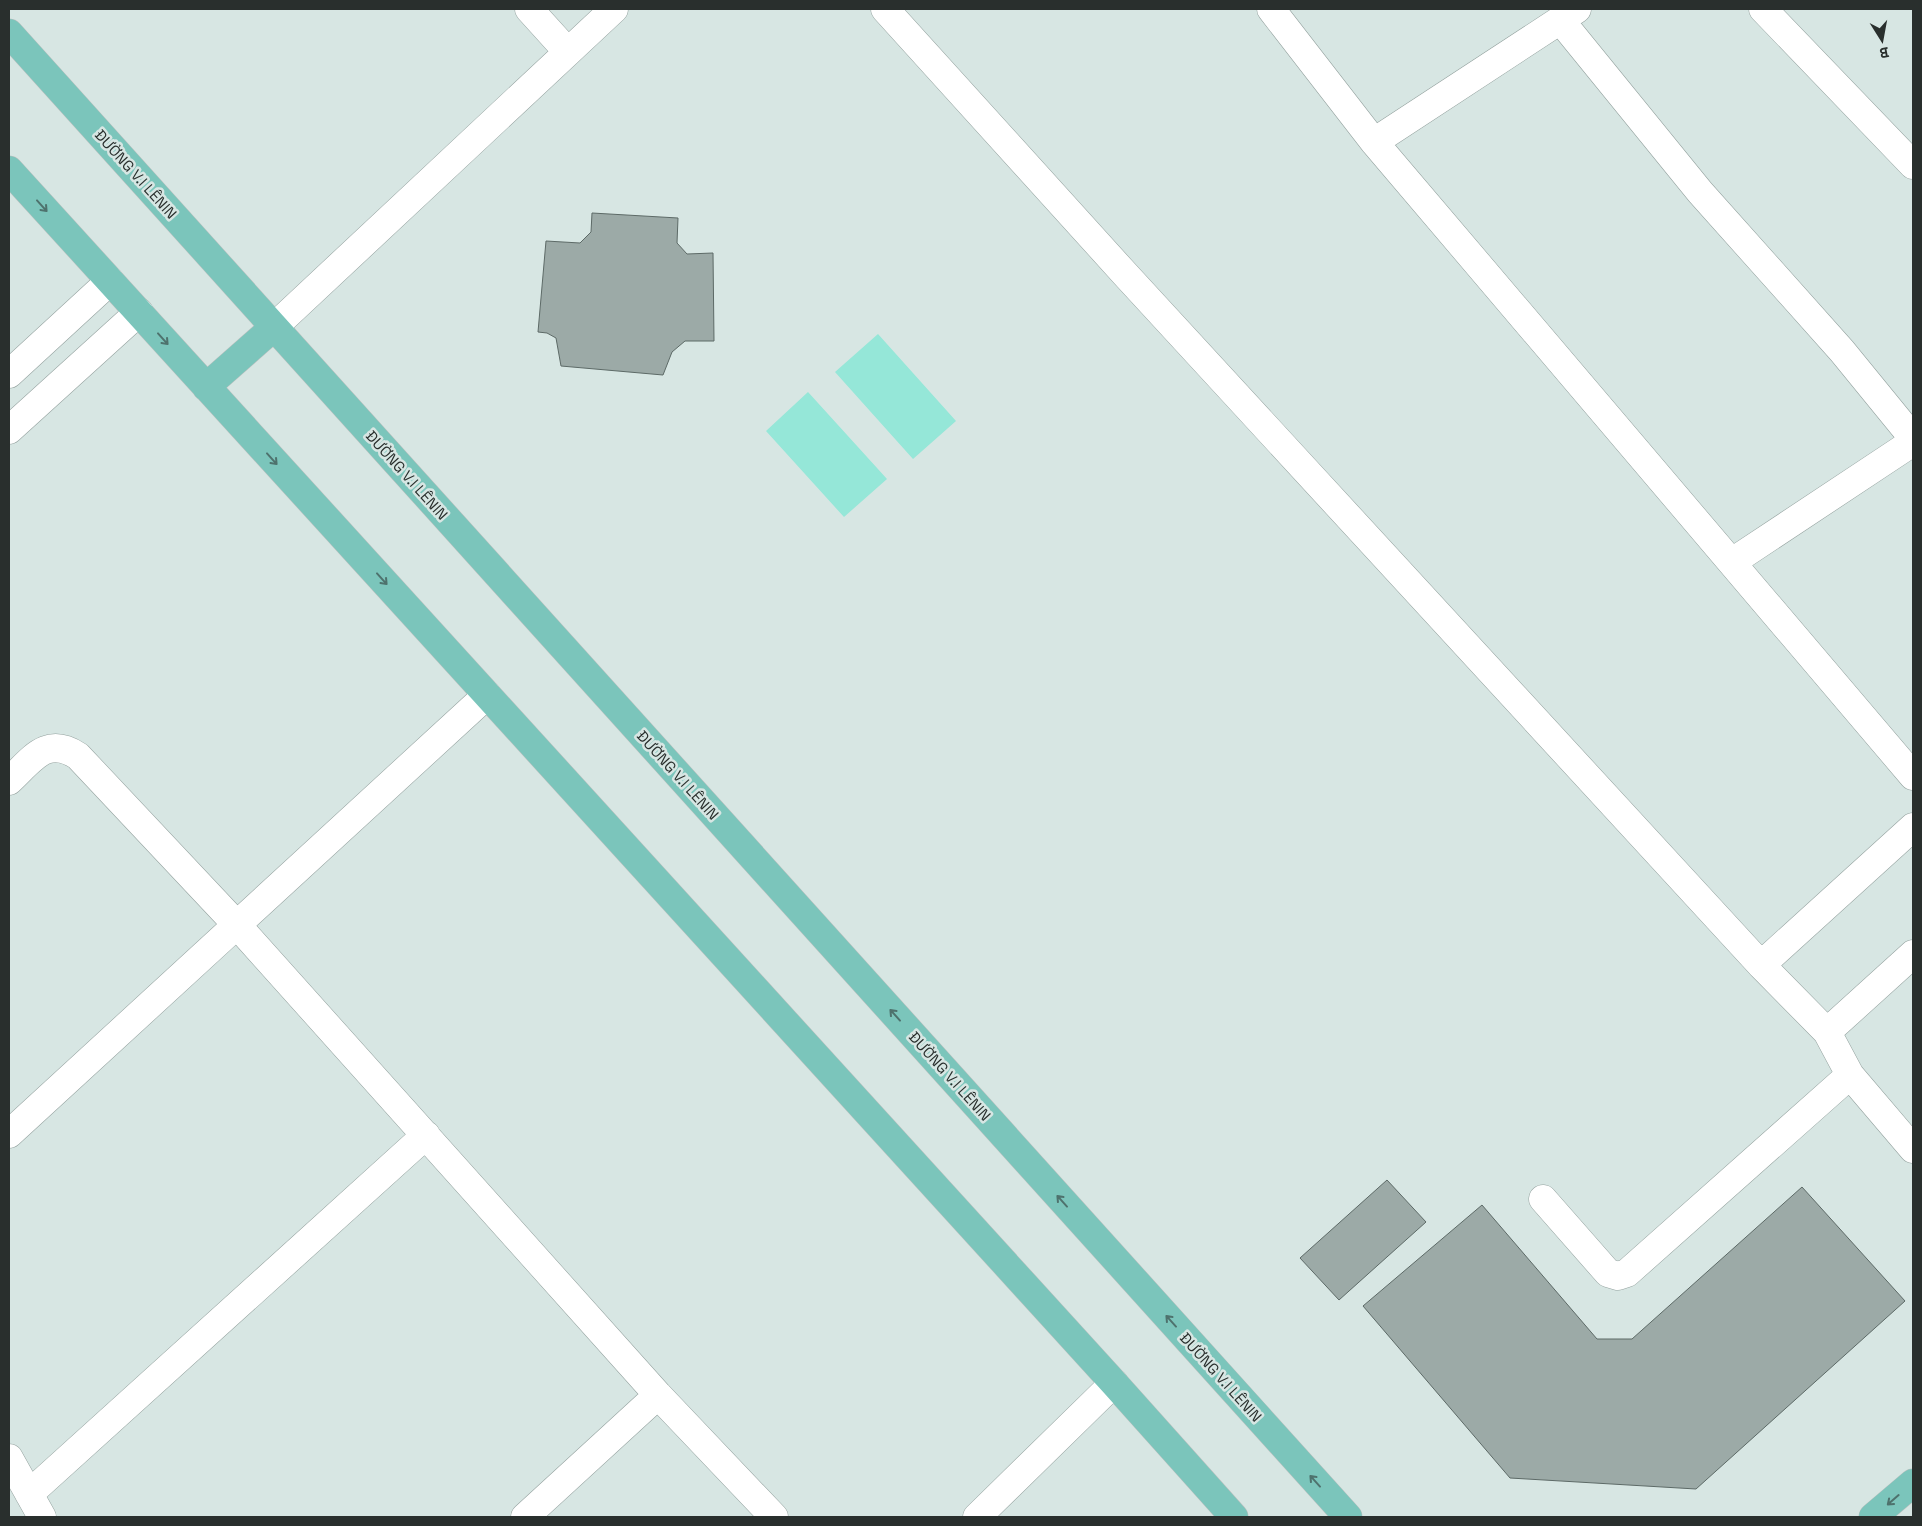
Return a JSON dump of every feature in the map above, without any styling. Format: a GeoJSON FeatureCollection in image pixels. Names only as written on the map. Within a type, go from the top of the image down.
{"type":"FeatureCollection","features":[{"type":"Feature","properties":{"kind":"main road","name":"ĐƯỜNG V.I LÊNIN"},"geometry":{"type":"LineString","coordinates":[[9,34],[1348,1517]]}},
{"type":"Feature","properties":{"kind":"main road"},"geometry":{"type":"LineString","coordinates":[[9,170],[1234,1517]]}},
{"type":"Feature","properties":{"kind":"main road"},"geometry":{"type":"LineString","coordinates":[[206,387],[274,327]]}},
{"type":"Feature","properties":{"kind":"main road"},"geometry":{"type":"LineString","coordinates":[[1873,1517],[1913,1483]]}},
{"type":"Feature","properties":{"kind":"street"},"geometry":{"type":"LineString","coordinates":[[529,9],[567,51]]}},
{"type":"Feature","properties":{"kind":"street"},"geometry":{"type":"LineString","coordinates":[[274,327],[614,9]]}},
{"type":"Feature","properties":{"kind":"street"},"geometry":{"type":"LineString","coordinates":[[885,9],[1138,288],[1761,964],[1827,1032],[1850,1076],[1913,1149]]}},
{"type":"Feature","properties":{"kind":"street"},"geometry":{"type":"LineString","coordinates":[[1271,9],[1374,142],[1913,776]]}},
{"type":"Feature","properties":{"kind":"street"},"geometry":{"type":"LineString","coordinates":[[1763,9],[1913,165]]}},
{"type":"Feature","properties":{"kind":"street"},"geometry":{"type":"LineString","coordinates":[[1374,142],[1569,15],[1700,192],[1842,351],[1913,438]]}},
{"type":"Feature","properties":{"kind":"street"},"geometry":{"type":"LineString","coordinates":[[1913,146],[1913,153]]}},
{"type":"Feature","properties":{"kind":"street"},"geometry":{"type":"LineString","coordinates":[[9,374],[110,281]]}},
{"type":"Feature","properties":{"kind":"street"},"geometry":{"type":"LineString","coordinates":[[9,430],[138,312]]}},
{"type":"Feature","properties":{"kind":"street"},"geometry":{"type":"LineString","coordinates":[[1732,562],[1913,442]]}},
{"type":"Feature","properties":{"kind":"street"},"geometry":{"type":"LineString","coordinates":[[9,1134],[487,695]]}},
{"type":"Feature","properties":{"kind":"street"},"geometry":{"type":"LineString","coordinates":[[9,781],[46,749],[67,748],[78,756],[237,925],[658,1395],[774,1517]]}},
{"type":"Feature","properties":{"kind":"street"},"geometry":{"type":"LineString","coordinates":[[1761,964],[1913,827]]}},
{"type":"Feature","properties":{"kind":"street"},"geometry":{"type":"LineString","coordinates":[[1827,1032],[1913,954]]}},
{"type":"Feature","properties":{"kind":"street"},"geometry":{"type":"LineString","coordinates":[[1543,1200],[1608,1273],[1618,1276],[1627,1273],[1850,1076]]}},
{"type":"Feature","properties":{"kind":"street"},"geometry":{"type":"LineString","coordinates":[[29,1494],[426,1135]]}},
{"type":"Feature","properties":{"kind":"street"},"geometry":{"type":"LineString","coordinates":[[977,1517],[1114,1383]]}},
{"type":"Feature","properties":{"kind":"street"},"geometry":{"type":"LineString","coordinates":[[525,1517],[658,1395]]}},
{"type":"Feature","properties":{"kind":"street"},"geometry":{"type":"LineString","coordinates":[[9,1458],[42,1517]]}},
{"type":"Feature","properties":{"kind":"green space"},"geometry":{"type":"Polygon","coordinates":[[[878,334],[956,421],[913,459],[835,372],[878,334]]]}},
{"type":"Feature","properties":{"kind":"green space"},"geometry":{"type":"Polygon","coordinates":[[[808,392],[887,479],[844,517],[766,431],[808,392]]]}},
{"type":"Feature","properties":{"kind":"building"},"geometry":{"type":"Polygon","coordinates":[[[592,213],[678,218],[677,243],[687,254],[713,253],[714,341],[685,341],[672,352],[663,375],[561,366],[556,338],[547,333],[538,332],[546,241],[580,243],[591,232],[592,213]]]}},
{"type":"Feature","properties":{"kind":"building"},"geometry":{"type":"Polygon","coordinates":[[[1387,1180],[1426,1222],[1339,1300],[1300,1258],[1387,1180]]]}},
{"type":"Feature","properties":{"kind":"building"},"geometry":{"type":"Polygon","coordinates":[[[1802,1187],[1905,1301],[1696,1489],[1510,1478],[1363,1306],[1482,1205],[1597,1339],[1632,1339],[1802,1187]]]}}]}
